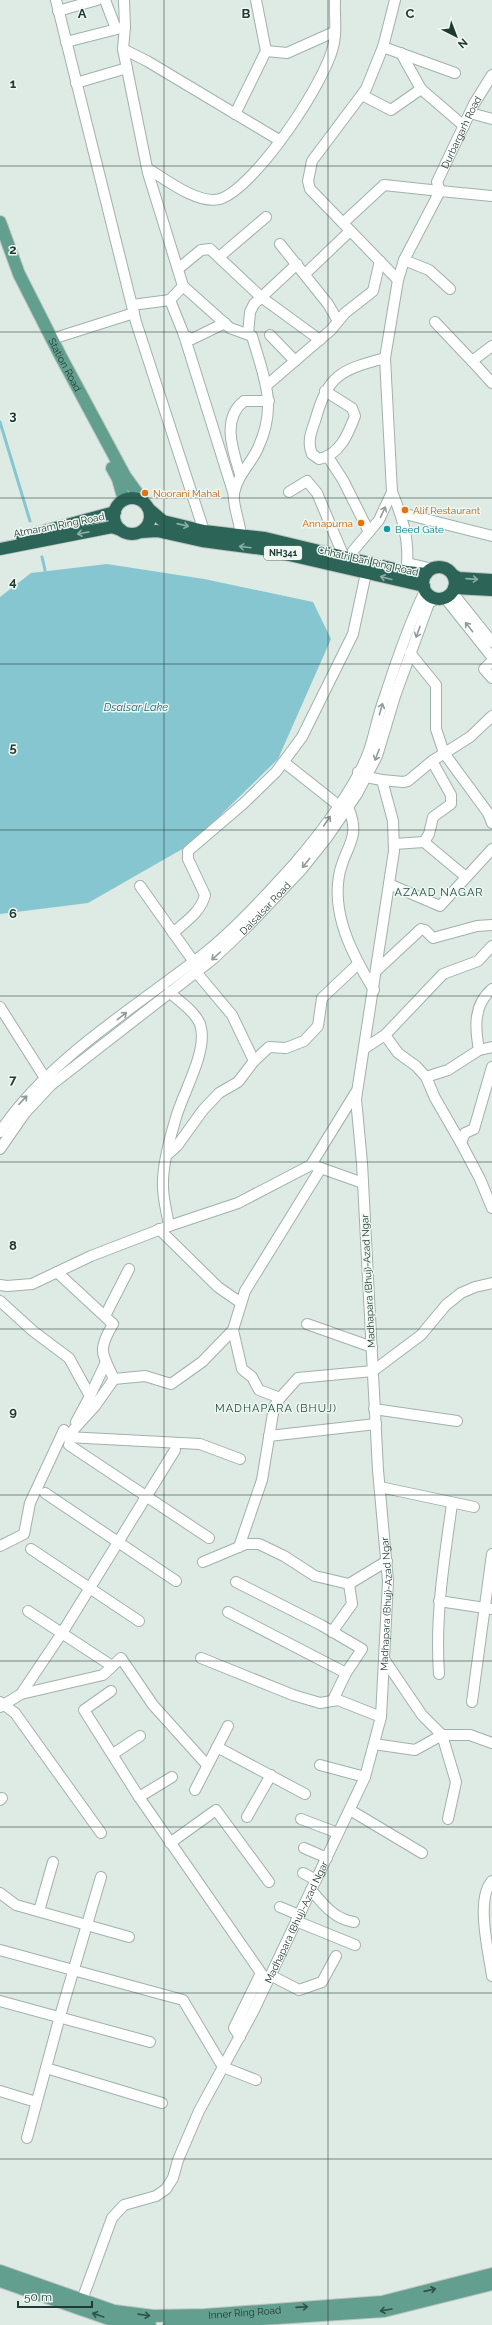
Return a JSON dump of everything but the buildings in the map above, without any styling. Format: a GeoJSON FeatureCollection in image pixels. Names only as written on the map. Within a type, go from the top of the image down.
{"type":"FeatureCollection","features":[{"type":"Feature","properties":{"kind":"highway"},"geometry":{"type":"LineString","coordinates":[[121,530],[115,522],[115,512],[124,500],[134,498],[146,505],[150,519],[141,532]]}},
{"type":"Feature","properties":{"kind":"highway","name":"Chhatri Bari Ring Road"},"geometry":{"type":"LineString","coordinates":[[146,505],[163,521],[204,531],[265,538],[348,554],[407,572],[430,571]]}},
{"type":"Feature","properties":{"kind":"highway","name":"Atmaram Ring Road"},"geometry":{"type":"LineString","coordinates":[[0,543],[115,512]]}},
{"type":"Feature","properties":{"kind":"highway","name":"Atmaram Ring Road"},"geometry":{"type":"LineString","coordinates":[[0,549],[112,527],[121,530]]}},
{"type":"Feature","properties":{"kind":"highway","name":"NH341"},"geometry":{"type":"LineString","coordinates":[[121,530],[131,534],[141,532]]}},
{"type":"Feature","properties":{"kind":"highway","name":"Chhatri Bari Ring Road"},"geometry":{"type":"LineString","coordinates":[[141,532],[157,531],[202,541],[263,549],[366,572],[424,588]]}},
{"type":"Feature","properties":{"kind":"highway","name":"NH341"},"geometry":{"type":"LineString","coordinates":[[430,571],[442,568],[459,578],[492,580]]}},
{"type":"Feature","properties":{"kind":"highway"},"geometry":{"type":"LineString","coordinates":[[424,588],[430,571]]}},
{"type":"Feature","properties":{"kind":"highway"},"geometry":{"type":"LineString","coordinates":[[453,575],[447,594],[492,590]]}},
{"type":"Feature","properties":{"kind":"highway","name":"NH341"},"geometry":{"type":"LineString","coordinates":[[424,588],[447,594]]}},
{"type":"Feature","properties":{"kind":"main road","name":"Station Road"},"geometry":{"type":"LineString","coordinates":[[0,222],[19,274],[52,339],[125,476],[146,505]]}},
{"type":"Feature","properties":{"kind":"main road","name":"Station Road"},"geometry":{"type":"LineString","coordinates":[[0,243],[12,277],[118,479],[124,500]]}},
{"type":"Feature","properties":{"kind":"main road","name":"Inner Ring Road"},"geometry":{"type":"LineString","coordinates":[[0,2271],[114,2311],[153,2316],[205,2315],[382,2302],[492,2274]]}},
{"type":"Feature","properties":{"kind":"main road"},"geometry":{"type":"LineString","coordinates":[[0,2281],[112,2320],[150,2325]]}},
{"type":"Feature","properties":{"kind":"main road","name":"Inner Ring Road"},"geometry":{"type":"LineString","coordinates":[[169,2325],[384,2311],[492,2284]]}},
{"type":"Feature","properties":{"kind":"street"},"geometry":{"type":"LineString","coordinates":[[56,0],[133,309],[204,531]]}},
{"type":"Feature","properties":{"kind":"street"},"geometry":{"type":"LineString","coordinates":[[58,11],[97,0]]}},
{"type":"Feature","properties":{"kind":"street"},"geometry":{"type":"LineString","coordinates":[[105,0],[120,28]]}},
{"type":"Feature","properties":{"kind":"street"},"geometry":{"type":"LineString","coordinates":[[124,0],[120,28],[147,168],[183,286],[230,328],[252,336],[266,385],[269,401],[268,418],[263,436],[258,450],[240,474],[234,495]]}},
{"type":"Feature","properties":{"kind":"street"},"geometry":{"type":"LineString","coordinates":[[235,114],[266,51],[256,0]]}},
{"type":"Feature","properties":{"kind":"street"},"geometry":{"type":"LineString","coordinates":[[147,168],[194,196],[206,199],[220,199],[233,192],[256,172],[279,140],[298,119],[318,81],[334,43],[335,0]]}},
{"type":"Feature","properties":{"kind":"street"},"geometry":{"type":"LineString","coordinates":[[395,0],[384,47],[362,94],[312,161],[309,172],[310,189],[398,280]]}},
{"type":"Feature","properties":{"kind":"street"},"geometry":{"type":"LineString","coordinates":[[66,42],[120,28]]}},
{"type":"Feature","properties":{"kind":"street"},"geometry":{"type":"LineString","coordinates":[[266,51],[286,53],[334,32]]}},
{"type":"Feature","properties":{"kind":"street"},"geometry":{"type":"LineString","coordinates":[[384,47],[455,73]]}},
{"type":"Feature","properties":{"kind":"street"},"geometry":{"type":"LineString","coordinates":[[123,49],[279,140]]}},
{"type":"Feature","properties":{"kind":"street"},"geometry":{"type":"LineString","coordinates":[[401,53],[421,89],[464,126]]}},
{"type":"Feature","properties":{"kind":"street"},"geometry":{"type":"LineString","coordinates":[[76,83],[127,68]]}},
{"type":"Feature","properties":{"kind":"street","name":"Durbargarh Road"},"geometry":{"type":"LineString","coordinates":[[440,191],[437,182],[470,113],[492,75]]}},
{"type":"Feature","properties":{"kind":"street"},"geometry":{"type":"LineString","coordinates":[[362,94],[391,110],[421,89]]}},
{"type":"Feature","properties":{"kind":"street"},"geometry":{"type":"LineString","coordinates":[[470,113],[492,119]]}},
{"type":"Feature","properties":{"kind":"street"},"geometry":{"type":"LineString","coordinates":[[343,223],[384,185],[492,196]]}},
{"type":"Feature","properties":{"kind":"street"},"geometry":{"type":"LineString","coordinates":[[430,571],[407,563],[408,544],[401,513],[392,492],[385,358],[398,280],[404,260],[440,191]]}},
{"type":"Feature","properties":{"kind":"street"},"geometry":{"type":"LineString","coordinates":[[219,257],[266,216]]}},
{"type":"Feature","properties":{"kind":"street"},"geometry":{"type":"LineString","coordinates":[[305,274],[350,230]]}},
{"type":"Feature","properties":{"kind":"street"},"geometry":{"type":"LineString","coordinates":[[280,244],[305,274],[338,321]]}},
{"type":"Feature","properties":{"kind":"street"},"geometry":{"type":"LineString","coordinates":[[178,269],[205,249],[210,249],[261,297],[320,340]]}},
{"type":"Feature","properties":{"kind":"street"},"geometry":{"type":"LineString","coordinates":[[404,260],[429,270],[450,289]]}},
{"type":"Feature","properties":{"kind":"street"},"geometry":{"type":"LineString","coordinates":[[266,385],[320,340],[345,313],[373,291],[380,261]]}},
{"type":"Feature","properties":{"kind":"street"},"geometry":{"type":"LineString","coordinates":[[248,334],[250,312],[261,297],[297,264]]}},
{"type":"Feature","properties":{"kind":"street"},"geometry":{"type":"LineString","coordinates":[[52,339],[133,309],[170,300],[183,286]]}},
{"type":"Feature","properties":{"kind":"street"},"geometry":{"type":"LineString","coordinates":[[170,300],[184,335],[234,495],[241,535]]}},
{"type":"Feature","properties":{"kind":"street"},"geometry":{"type":"LineString","coordinates":[[435,322],[492,383]]}},
{"type":"Feature","properties":{"kind":"street"},"geometry":{"type":"LineString","coordinates":[[184,335],[192,339],[224,323]]}},
{"type":"Feature","properties":{"kind":"street"},"geometry":{"type":"LineString","coordinates":[[270,335],[294,361]]}},
{"type":"Feature","properties":{"kind":"street"},"geometry":{"type":"LineString","coordinates":[[472,361],[492,346]]}},
{"type":"Feature","properties":{"kind":"street"},"geometry":{"type":"LineString","coordinates":[[325,391],[352,408],[354,416],[342,444],[328,457],[315,457],[310,448],[310,438],[325,391],[343,372],[385,358]]}},
{"type":"Feature","properties":{"kind":"street"},"geometry":{"type":"LineString","coordinates":[[240,474],[231,447],[230,432],[233,416],[244,401],[269,401]]}},
{"type":"Feature","properties":{"kind":"street"},"geometry":{"type":"LineString","coordinates":[[328,457],[343,480],[369,532]]}},
{"type":"Feature","properties":{"kind":"street"},"geometry":{"type":"LineString","coordinates":[[289,492],[307,482],[317,493],[348,554],[379,520],[392,492]]}},
{"type":"Feature","properties":{"kind":"street"},"geometry":{"type":"LineString","coordinates":[[401,513],[492,536]]}},
{"type":"Feature","properties":{"kind":"street"},"geometry":{"type":"LineString","coordinates":[[173,933],[197,911],[202,905],[205,895],[188,859],[188,851],[243,804],[285,763],[302,737],[352,634],[366,572]]}},
{"type":"Feature","properties":{"kind":"street","name":"Dalsalsar Road"},"geometry":{"type":"LineString","coordinates":[[362,774],[385,696],[424,588]]}},
{"type":"Feature","properties":{"kind":"street"},"geometry":{"type":"LineString","coordinates":[[447,594],[492,642]]}},
{"type":"Feature","properties":{"kind":"street"},"geometry":{"type":"LineString","coordinates":[[447,594],[492,657]]}},
{"type":"Feature","properties":{"kind":"street","name":"Dalsalsar Road"},"geometry":{"type":"LineString","coordinates":[[0,1132],[17,1107],[45,1078],[248,926],[302,869],[362,774],[377,756],[394,696],[429,603],[447,594]]}},
{"type":"Feature","properties":{"kind":"street"},"geometry":{"type":"LineString","coordinates":[[410,654],[436,685],[436,729],[444,753],[488,813],[492,823]]}},
{"type":"Feature","properties":{"kind":"street"},"geometry":{"type":"LineString","coordinates":[[492,661],[484,668],[492,678]]}},
{"type":"Feature","properties":{"kind":"street"},"geometry":{"type":"LineString","coordinates":[[362,774],[382,780],[408,781],[432,761],[470,737],[491,721]]}},
{"type":"Feature","properties":{"kind":"street"},"geometry":{"type":"LineString","coordinates":[[424,842],[429,834],[433,817],[451,804],[451,795],[432,761]]}},
{"type":"Feature","properties":{"kind":"street"},"geometry":{"type":"LineString","coordinates":[[285,763],[343,806],[355,822],[351,845],[340,872],[339,897],[343,926],[358,964],[374,990]]}},
{"type":"Feature","properties":{"kind":"street","name":"Madhapara (Bhuj)-Azad Ngar"},"geometry":{"type":"LineString","coordinates":[[82,2300],[112,2218],[124,2206],[156,2196],[166,2189],[173,2178],[178,2160],[198,2111],[240,2036],[365,1778],[381,1717],[388,1580],[374,1408],[363,1183],[356,1099],[377,970],[394,844],[393,821],[382,780]]}},
{"type":"Feature","properties":{"kind":"street"},"geometry":{"type":"LineString","coordinates":[[451,795],[466,784]]}},
{"type":"Feature","properties":{"kind":"street"},"geometry":{"type":"LineString","coordinates":[[394,844],[424,842],[466,877]]}},
{"type":"Feature","properties":{"kind":"street"},"geometry":{"type":"LineString","coordinates":[[389,884],[440,906],[492,850]]}},
{"type":"Feature","properties":{"kind":"street"},"geometry":{"type":"LineString","coordinates":[[140,886],[195,967],[232,1015],[254,1061]]}},
{"type":"Feature","properties":{"kind":"street"},"geometry":{"type":"LineString","coordinates":[[377,970],[421,929],[425,930],[433,938],[477,926],[492,925]]}},
{"type":"Feature","properties":{"kind":"street"},"geometry":{"type":"LineString","coordinates":[[365,1048],[385,1035],[443,974],[478,961],[492,946]]}},
{"type":"Feature","properties":{"kind":"street"},"geometry":{"type":"LineString","coordinates":[[168,1154],[177,1146],[203,1110],[219,1093],[238,1082],[254,1061],[268,1047],[286,1048],[304,1041],[318,1026],[322,998],[358,964]]}},
{"type":"Feature","properties":{"kind":"street","name":"Dalsalsar Road"},"geometry":{"type":"LineString","coordinates":[[0,1149],[24,1113],[51,1085],[169,992],[195,967]]}},
{"type":"Feature","properties":{"kind":"street"},"geometry":{"type":"LineString","coordinates":[[479,1050],[476,1029],[478,1009],[492,989]]}},
{"type":"Feature","properties":{"kind":"street"},"geometry":{"type":"LineString","coordinates":[[169,992],[196,1018],[201,1026],[202,1034],[195,1068],[175,1119],[168,1154],[163,1186],[164,1228],[218,1287],[240,1303]]}},
{"type":"Feature","properties":{"kind":"street"},"geometry":{"type":"LineString","coordinates":[[0,1007],[45,1078]]}},
{"type":"Feature","properties":{"kind":"street"},"geometry":{"type":"LineString","coordinates":[[385,1035],[398,1053],[416,1066],[426,1077],[435,1098],[480,1179],[492,1208]]}},
{"type":"Feature","properties":{"kind":"street"},"geometry":{"type":"LineString","coordinates":[[426,1077],[448,1070],[479,1050],[492,1048]]}},
{"type":"Feature","properties":{"kind":"street"},"geometry":{"type":"LineString","coordinates":[[461,1143],[465,1133],[474,1129],[478,1119],[480,1103],[492,1067]]}},
{"type":"Feature","properties":{"kind":"street"},"geometry":{"type":"LineString","coordinates":[[280,1398],[259,1390],[252,1377],[242,1369],[233,1330],[240,1303],[257,1270],[316,1167],[358,1088]]}},
{"type":"Feature","properties":{"kind":"street"},"geometry":{"type":"LineString","coordinates":[[0,1285],[32,1284],[91,1256],[164,1228],[238,1203],[316,1167],[363,1183]]}},
{"type":"Feature","properties":{"kind":"street"},"geometry":{"type":"LineString","coordinates":[[105,1316],[129,1269]]}},
{"type":"Feature","properties":{"kind":"street"},"geometry":{"type":"LineString","coordinates":[[57,1272],[113,1324],[104,1338],[101,1352],[114,1379]]}},
{"type":"Feature","properties":{"kind":"street"},"geometry":{"type":"LineString","coordinates":[[239,1547],[262,1480],[274,1407],[298,1378],[373,1371],[421,1335],[446,1305],[461,1293],[475,1287],[492,1283]]}},
{"type":"Feature","properties":{"kind":"street"},"geometry":{"type":"LineString","coordinates":[[0,1301],[33,1330],[69,1358],[90,1396]]}},
{"type":"Feature","properties":{"kind":"street"},"geometry":{"type":"LineString","coordinates":[[307,1324],[372,1347]]}},
{"type":"Feature","properties":{"kind":"street"},"geometry":{"type":"LineString","coordinates":[[68,1441],[114,1379],[145,1376],[171,1384],[202,1362],[233,1330]]}},
{"type":"Feature","properties":{"kind":"street"},"geometry":{"type":"LineString","coordinates":[[68,1441],[106,1362]]}},
{"type":"Feature","properties":{"kind":"street"},"geometry":{"type":"LineString","coordinates":[[374,1408],[457,1421]]}},
{"type":"Feature","properties":{"kind":"street"},"geometry":{"type":"LineString","coordinates":[[270,1436],[376,1424]]}},
{"type":"Feature","properties":{"kind":"street"},"geometry":{"type":"LineString","coordinates":[[0,1546],[24,1534],[30,1503],[64,1430],[68,1441],[146,1497],[209,1538]]}},
{"type":"Feature","properties":{"kind":"street"},"geometry":{"type":"LineString","coordinates":[[68,1441],[200,1444],[240,1459]]}},
{"type":"Feature","properties":{"kind":"street"},"geometry":{"type":"LineString","coordinates":[[22,1694],[62,1633],[175,1450]]}},
{"type":"Feature","properties":{"kind":"street"},"geometry":{"type":"LineString","coordinates":[[380,1487],[452,1504],[474,1507]]}},
{"type":"Feature","properties":{"kind":"street"},"geometry":{"type":"LineString","coordinates":[[45,1493],[176,1581]]}},
{"type":"Feature","properties":{"kind":"street"},"geometry":{"type":"LineString","coordinates":[[439,1674],[437,1640],[439,1601],[452,1504]]}},
{"type":"Feature","properties":{"kind":"street"},"geometry":{"type":"LineString","coordinates":[[203,1562],[246,1544],[259,1544],[284,1556],[315,1576],[349,1584],[387,1561]]}},
{"type":"Feature","properties":{"kind":"street"},"geometry":{"type":"LineString","coordinates":[[31,1549],[139,1620]]}},
{"type":"Feature","properties":{"kind":"street"},"geometry":{"type":"LineString","coordinates":[[472,1702],[488,1609],[492,1554]]}},
{"type":"Feature","properties":{"kind":"street"},"geometry":{"type":"LineString","coordinates":[[236,1582],[362,1649],[346,1673],[334,1700]]}},
{"type":"Feature","properties":{"kind":"street"},"geometry":{"type":"LineString","coordinates":[[332,1632],[352,1604],[349,1584]]}},
{"type":"Feature","properties":{"kind":"street"},"geometry":{"type":"LineString","coordinates":[[439,1601],[488,1609]]}},
{"type":"Feature","properties":{"kind":"street"},"geometry":{"type":"LineString","coordinates":[[28,1611],[112,1666]]}},
{"type":"Feature","properties":{"kind":"street"},"geometry":{"type":"LineString","coordinates":[[228,1612],[346,1673]]}},
{"type":"Feature","properties":{"kind":"street"},"geometry":{"type":"LineString","coordinates":[[1,1704],[22,1694],[103,1675],[121,1658],[153,1705],[207,1765]]}},
{"type":"Feature","properties":{"kind":"street"},"geometry":{"type":"LineString","coordinates":[[201,1658],[299,1697],[320,1703],[334,1700],[345,1702],[381,1717]]}},
{"type":"Feature","properties":{"kind":"street"},"geometry":{"type":"LineString","coordinates":[[384,1659],[422,1715],[442,1735],[456,1782],[448,1819]]}},
{"type":"Feature","properties":{"kind":"street"},"geometry":{"type":"LineString","coordinates":[[111,1690],[84,1710],[139,1797],[261,1973],[234,2028],[240,2036]]}},
{"type":"Feature","properties":{"kind":"street"},"geometry":{"type":"LineString","coordinates":[[1,1704],[15,1713],[101,1833]]}},
{"type":"Feature","properties":{"kind":"street"},"geometry":{"type":"LineString","coordinates":[[195,1790],[228,1726]]}},
{"type":"Feature","properties":{"kind":"street"},"geometry":{"type":"LineString","coordinates":[[374,1744],[415,1750],[442,1735],[470,1735],[492,1743]]}},
{"type":"Feature","properties":{"kind":"street"},"geometry":{"type":"LineString","coordinates":[[113,1754],[140,1736]]}},
{"type":"Feature","properties":{"kind":"street"},"geometry":{"type":"LineString","coordinates":[[217,1747],[305,1794]]}},
{"type":"Feature","properties":{"kind":"street"},"geometry":{"type":"LineString","coordinates":[[320,1765],[365,1778]]}},
{"type":"Feature","properties":{"kind":"street"},"geometry":{"type":"LineString","coordinates":[[247,1817],[271,1775]]}},
{"type":"Feature","properties":{"kind":"street"},"geometry":{"type":"LineString","coordinates":[[139,1797],[172,1777]]}},
{"type":"Feature","properties":{"kind":"street"},"geometry":{"type":"LineString","coordinates":[[170,1843],[216,1810],[269,1882]]}},
{"type":"Feature","properties":{"kind":"street"},"geometry":{"type":"LineString","coordinates":[[350,1810],[422,1853]]}},
{"type":"Feature","properties":{"kind":"street"},"geometry":{"type":"LineString","coordinates":[[301,1819],[338,1834]]}},
{"type":"Feature","properties":{"kind":"street"},"geometry":{"type":"LineString","coordinates":[[304,1848],[327,1858]]}},
{"type":"Feature","properties":{"kind":"street"},"geometry":{"type":"LineString","coordinates":[[39,1911],[53,1862]]}},
{"type":"Feature","properties":{"kind":"street"},"geometry":{"type":"LineString","coordinates":[[303,1873],[316,1880]]}},
{"type":"Feature","properties":{"kind":"street"},"geometry":{"type":"LineString","coordinates":[[26,2138],[60,2016],[102,1877]]}},
{"type":"Feature","properties":{"kind":"street"},"geometry":{"type":"LineString","coordinates":[[492,1881],[486,1891],[484,1914],[492,1976]]}},
{"type":"Feature","properties":{"kind":"street"},"geometry":{"type":"LineString","coordinates":[[311,1890],[333,1914],[339,1918],[354,1922]]}},
{"type":"Feature","properties":{"kind":"street"},"geometry":{"type":"LineString","coordinates":[[0,1893],[16,1905],[129,1937]]}},
{"type":"Feature","properties":{"kind":"street"},"geometry":{"type":"LineString","coordinates":[[280,1907],[298,1918],[355,1945]]}},
{"type":"Feature","properties":{"kind":"street"},"geometry":{"type":"LineString","coordinates":[[0,1950],[183,2000],[224,2067],[256,2080]]}},
{"type":"Feature","properties":{"kind":"street"},"geometry":{"type":"LineString","coordinates":[[270,1975],[299,1990],[322,1982],[336,1956]]}},
{"type":"Feature","properties":{"kind":"street"},"geometry":{"type":"LineString","coordinates":[[0,2001],[60,2016],[150,2042]]}},
{"type":"Feature","properties":{"kind":"street"},"geometry":{"type":"LineString","coordinates":[[46,2068],[162,2102]]}},
{"type":"Feature","properties":{"kind":"street"},"geometry":{"type":"LineString","coordinates":[[0,2091],[36,2102]]}},
{"type":"Feature","properties":{"kind":"water","name":"Dsalsar Lake"},"geometry":{"type":"Polygon","coordinates":[[[107,564],[204,579],[313,602],[331,639],[278,759],[191,844],[88,903],[0,914],[0,597],[31,573],[107,564]]]}},
{"type":"Feature","properties":{"kind":"waterway"},"geometry":{"type":"LineString","coordinates":[[0,422],[30,521]]}},
{"type":"Feature","properties":{"kind":"waterway"},"geometry":{"type":"LineString","coordinates":[[42,557],[45,570]]}},
{"type":"Feature","properties":{"kind":"place","name":"Noorani Mahal"},"geometry":{"type":"Point","coordinates":[145,493]}},
{"type":"Feature","properties":{"kind":"place","name":"Alif Restaurant"},"geometry":{"type":"Point","coordinates":[405,510]}},
{"type":"Feature","properties":{"kind":"place","name":"Annapurna"},"geometry":{"type":"Point","coordinates":[361,523]}},
{"type":"Feature","properties":{"kind":"place","name":"Beed Gate"},"geometry":{"type":"Point","coordinates":[387,529]}},
{"type":"Feature","properties":{"kind":"district","name":"AZAAD NAGAR"},"geometry":{"type":"Point","coordinates":[439,892]}},
{"type":"Feature","properties":{"kind":"district","name":"MADHAPARA (BHUJ)"},"geometry":{"type":"Point","coordinates":[276,1408]}}]}
